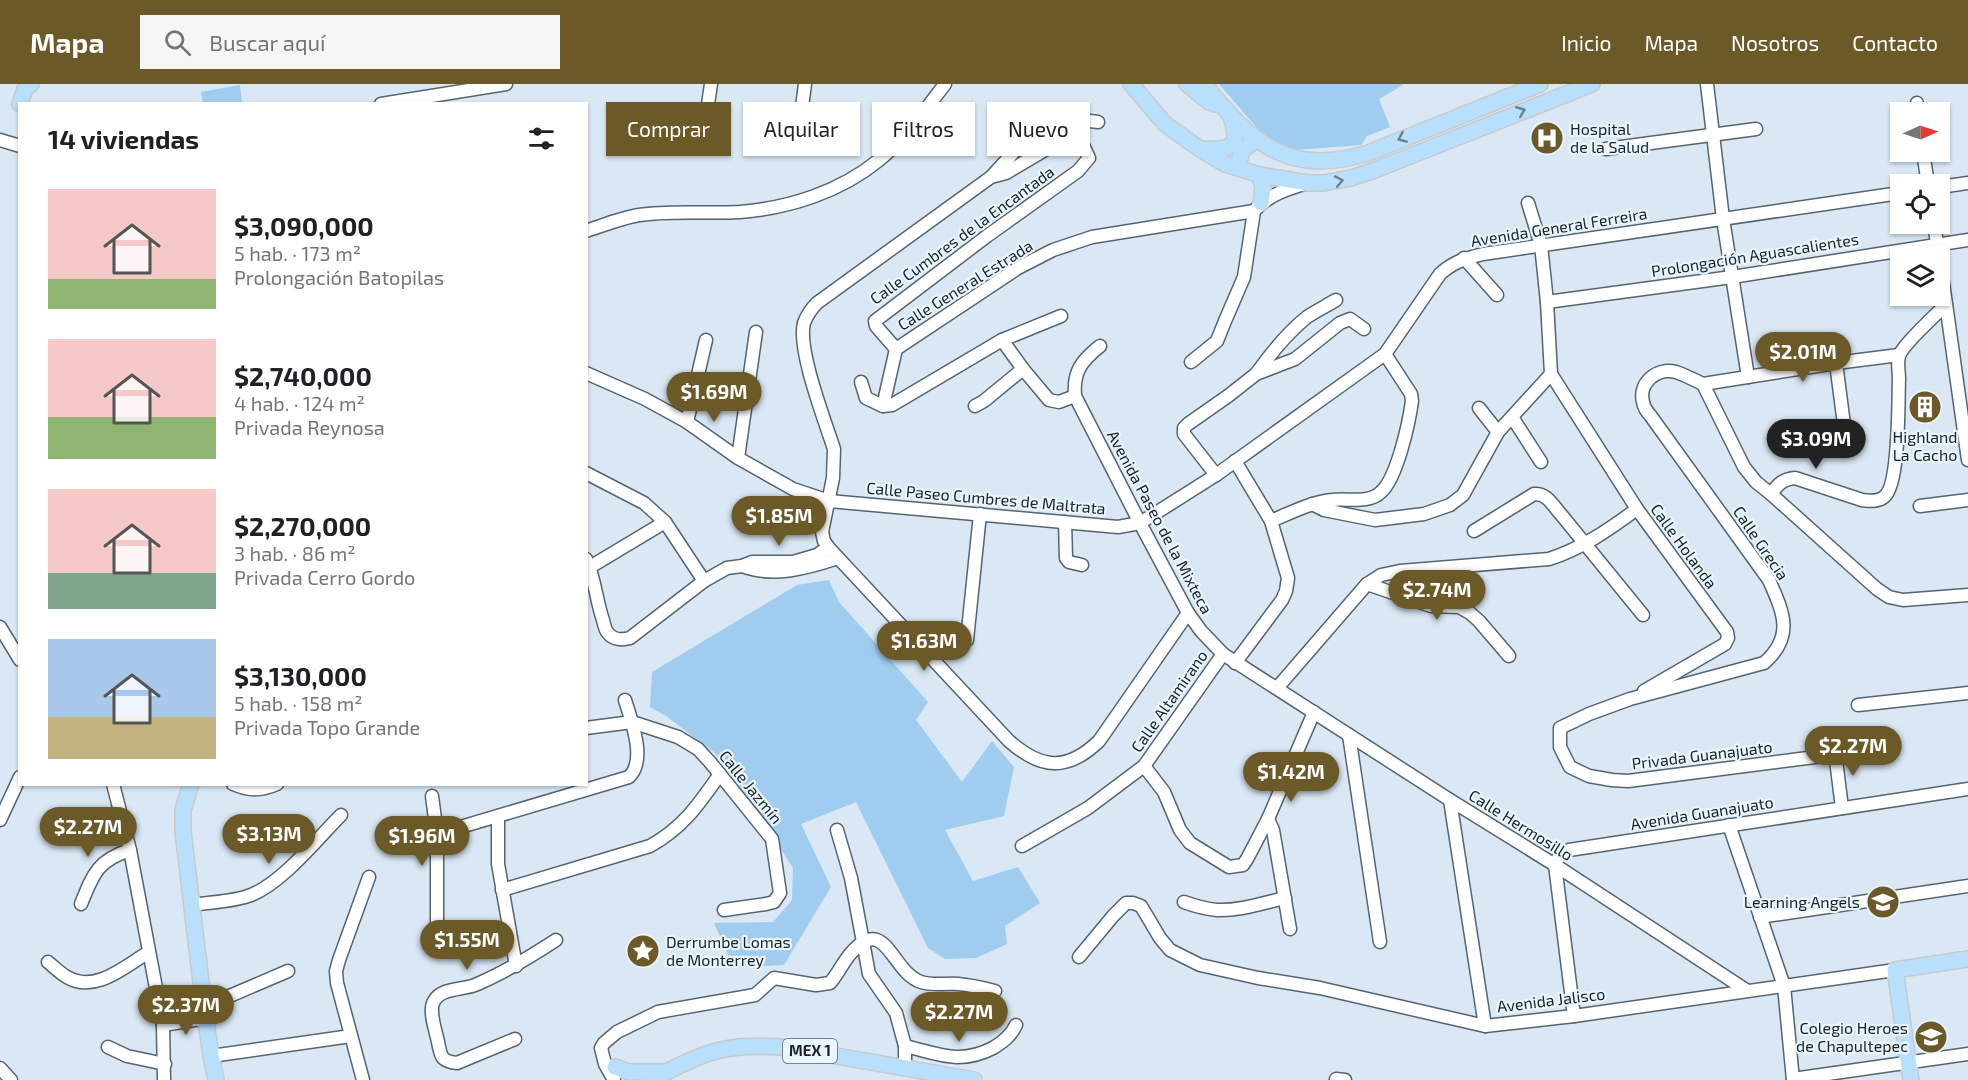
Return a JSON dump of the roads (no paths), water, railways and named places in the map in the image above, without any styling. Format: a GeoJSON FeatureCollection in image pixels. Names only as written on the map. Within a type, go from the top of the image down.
{"type":"FeatureCollection","features":[{"type":"Feature","properties":{"kind":"main road"},"geometry":{"type":"LineString","coordinates":[[21,102],[26,89],[31,84]]}},
{"type":"Feature","properties":{"kind":"main road"},"geometry":{"type":"LineString","coordinates":[[1187,84],[1209,102],[1226,110],[1236,132],[1236,139],[1225,148],[1200,149]]}},
{"type":"Feature","properties":{"kind":"main road"},"geometry":{"type":"LineString","coordinates":[[1204,84],[1226,110],[1257,140],[1272,150],[1303,160],[1325,162],[1368,153],[1540,84]]}},
{"type":"Feature","properties":{"kind":"main road"},"geometry":{"type":"LineString","coordinates":[[1131,85],[1165,124],[1225,164],[1260,175],[1308,183],[1324,183],[1351,178],[1592,84]]}},
{"type":"Feature","properties":{"kind":"main road"},"geometry":{"type":"LineString","coordinates":[[1239,168],[1239,154],[1242,149],[1257,140]]}},
{"type":"Feature","properties":{"kind":"main road"},"geometry":{"type":"LineString","coordinates":[[1258,207],[1263,187],[1260,175]]}},
{"type":"Feature","properties":{"kind":"main road"},"geometry":{"type":"LineString","coordinates":[[190,786],[183,810],[183,832],[205,1013],[216,1080]]}},
{"type":"Feature","properties":{"kind":"main road","name":"Avenida Jalisco"},"geometry":{"type":"LineString","coordinates":[[1895,970],[1968,959]]}},
{"type":"Feature","properties":{"kind":"main road"},"geometry":{"type":"LineString","coordinates":[[1895,970],[1911,1080]]}},
{"type":"Feature","properties":{"kind":"main road","name":"MEX 1"},"geometry":{"type":"LineString","coordinates":[[659,1076],[709,1052],[720,1049],[766,1046],[791,1048],[974,1080]]}},
{"type":"Feature","properties":{"kind":"main road"},"geometry":{"type":"LineString","coordinates":[[612,1073],[629,1072],[659,1076]]}},
{"type":"Feature","properties":{"kind":"street"},"geometry":{"type":"LineString","coordinates":[[394,102],[506,84]]}},
{"type":"Feature","properties":{"kind":"street"},"geometry":{"type":"LineString","coordinates":[[708,102],[711,84]]}},
{"type":"Feature","properties":{"kind":"street"},"geometry":{"type":"LineString","coordinates":[[803,102],[805,84]]}},
{"type":"Feature","properties":{"kind":"street"},"geometry":{"type":"LineString","coordinates":[[588,230],[640,215],[741,212],[818,196],[879,160],[902,138],[945,84]]}},
{"type":"Feature","properties":{"kind":"street"},"geometry":{"type":"LineString","coordinates":[[1707,84],[1723,219],[1748,377]]}},
{"type":"Feature","properties":{"kind":"street","name":"Calle Cumbres de la Encantada"},"geometry":{"type":"LineString","coordinates":[[828,547],[822,532],[835,462],[834,449],[805,355],[804,324],[809,312],[817,303],[990,177],[1035,129],[1060,122],[1081,120],[1098,122]]}},
{"type":"Feature","properties":{"kind":"street"},"geometry":{"type":"LineString","coordinates":[[1606,149],[1756,129]]}},
{"type":"Feature","properties":{"kind":"street"},"geometry":{"type":"LineString","coordinates":[[0,140],[18,145]]}},
{"type":"Feature","properties":{"kind":"street","name":"Calle Cumbres de la Encantada"},"geometry":{"type":"LineString","coordinates":[[896,349],[876,326],[875,321],[987,236],[1078,171],[1089,158],[1083,145],[1067,140],[1055,144],[1006,172],[990,177]]}},
{"type":"Feature","properties":{"kind":"street","name":"Calle General Estrada"},"geometry":{"type":"LineString","coordinates":[[885,406],[896,349],[1018,268],[1053,250],[1092,237],[1258,207],[1288,189],[1308,183]]}},
{"type":"Feature","properties":{"kind":"street"},"geometry":{"type":"LineString","coordinates":[[1950,186],[1968,183]]}},
{"type":"Feature","properties":{"kind":"street","name":"Avenida General Ferreira"},"geometry":{"type":"LineString","coordinates":[[1140,523],[1235,462],[1384,354],[1440,274],[1449,265],[1464,258],[1890,194]]}},
{"type":"Feature","properties":{"kind":"street"},"geometry":{"type":"LineString","coordinates":[[1312,504],[1324,510],[1375,520],[1424,514],[1450,505],[1463,495],[1498,432],[1551,374],[1541,245],[1528,203]]}},
{"type":"Feature","properties":{"kind":"street"},"geometry":{"type":"LineString","coordinates":[[1191,362],[1217,341],[1244,278],[1258,207]]}},
{"type":"Feature","properties":{"kind":"street","name":"Prolongación Aguascalientes"},"geometry":{"type":"LineString","coordinates":[[1950,246],[1968,240]]}},
{"type":"Feature","properties":{"kind":"street","name":"Prolongación Aguascalientes"},"geometry":{"type":"LineString","coordinates":[[1547,302],[1890,256]]}},
{"type":"Feature","properties":{"kind":"street"},"geometry":{"type":"LineString","coordinates":[[1464,258],[1497,295]]}},
{"type":"Feature","properties":{"kind":"street"},"geometry":{"type":"LineString","coordinates":[[1216,475],[1184,434],[1184,428],[1256,374],[1291,332],[1308,317],[1336,300]]}},
{"type":"Feature","properties":{"kind":"street"},"geometry":{"type":"LineString","coordinates":[[1772,494],[1786,479],[1795,478],[1862,500],[1882,499],[1887,495],[1891,488],[1897,453],[1899,355],[1925,324],[1945,306]]}},
{"type":"Feature","properties":{"kind":"street"},"geometry":{"type":"LineString","coordinates":[[1946,306],[1968,460]]}},
{"type":"Feature","properties":{"kind":"street"},"geometry":{"type":"LineString","coordinates":[[861,382],[866,398],[885,406],[891,405],[1002,340],[1061,316]]}},
{"type":"Feature","properties":{"kind":"street"},"geometry":{"type":"LineString","coordinates":[[1256,374],[1295,358],[1340,323],[1350,319],[1364,329]]}},
{"type":"Feature","properties":{"kind":"street"},"geometry":{"type":"LineString","coordinates":[[738,458],[756,332]]}},
{"type":"Feature","properties":{"kind":"street"},"geometry":{"type":"LineString","coordinates":[[687,423],[706,340]]}},
{"type":"Feature","properties":{"kind":"street"},"geometry":{"type":"LineString","coordinates":[[1002,340],[1049,400],[1059,402],[1075,396],[1076,373],[1100,346]]}},
{"type":"Feature","properties":{"kind":"street"},"geometry":{"type":"LineString","coordinates":[[1271,521],[1312,504],[1330,500],[1367,499],[1382,492],[1395,470],[1412,401],[1411,394],[1384,354]]}},
{"type":"Feature","properties":{"kind":"street"},"geometry":{"type":"LineString","coordinates":[[1899,355],[1703,384],[1744,467],[1756,482],[1876,589],[1890,597],[1903,600],[1968,595]]}},
{"type":"Feature","properties":{"kind":"street"},"geometry":{"type":"LineString","coordinates":[[1955,363],[1968,361]]}},
{"type":"Feature","properties":{"kind":"street"},"geometry":{"type":"LineString","coordinates":[[1836,363],[1846,440]]}},
{"type":"Feature","properties":{"kind":"street"},"geometry":{"type":"LineString","coordinates":[[975,406],[1023,369]]}},
{"type":"Feature","properties":{"kind":"street","name":"Calle Grecia"},"geometry":{"type":"LineString","coordinates":[[1630,699],[1764,663],[1776,652],[1783,637],[1784,620],[1769,580],[1650,416],[1643,403],[1645,386],[1655,374],[1668,371],[1677,372],[1703,384]]}},
{"type":"Feature","properties":{"kind":"street","name":"Calle Paseo Cumbres de Maltrata"},"geometry":{"type":"LineString","coordinates":[[588,374],[645,399],[687,423],[738,458],[793,489],[829,501],[1118,527],[1140,523]]}},
{"type":"Feature","properties":{"kind":"street","name":"Calle Holanda"},"geometry":{"type":"LineString","coordinates":[[1551,374],[1637,509],[1726,632],[1728,638],[1725,644],[1630,699]]}},
{"type":"Feature","properties":{"kind":"street","name":"Avenida Paseo de la Mixteca"},"geometry":{"type":"LineString","coordinates":[[1075,396],[1188,613],[1223,654],[1277,688]]}},
{"type":"Feature","properties":{"kind":"street"},"geometry":{"type":"LineString","coordinates":[[1479,408],[1498,432]]}},
{"type":"Feature","properties":{"kind":"street"},"geometry":{"type":"LineString","coordinates":[[1512,417],[1541,462]]}},
{"type":"Feature","properties":{"kind":"street","name":"Calle Altamirano"},"geometry":{"type":"LineString","coordinates":[[1235,462],[1271,521],[1288,578],[1282,600],[1235,663]]}},
{"type":"Feature","properties":{"kind":"street"},"geometry":{"type":"LineString","coordinates":[[588,474],[644,503],[665,522],[704,581]]}},
{"type":"Feature","properties":{"kind":"street"},"geometry":{"type":"LineString","coordinates":[[1474,531],[1539,493],[1546,497],[1643,615]]}},
{"type":"Feature","properties":{"kind":"street"},"geometry":{"type":"LineString","coordinates":[[1920,506],[1968,500]]}},
{"type":"Feature","properties":{"kind":"street"},"geometry":{"type":"LineString","coordinates":[[1277,688],[1367,584],[1381,575],[1400,570],[1549,559],[1564,554],[1607,531],[1637,509]]}},
{"type":"Feature","properties":{"kind":"street"},"geometry":{"type":"LineString","coordinates":[[967,640],[980,514]]}},
{"type":"Feature","properties":{"kind":"street"},"geometry":{"type":"LineString","coordinates":[[665,522],[588,563],[608,633],[619,640],[630,638],[704,581],[727,568],[752,562],[793,562],[817,555],[828,547],[1008,741],[1025,755],[1043,762],[1057,764],[1070,762],[1090,750],[1113,723],[1188,613]]}},
{"type":"Feature","properties":{"kind":"street"},"geometry":{"type":"LineString","coordinates":[[1065,522],[1066,558],[1069,562],[1082,565]]}},
{"type":"Feature","properties":{"kind":"street"},"geometry":{"type":"LineString","coordinates":[[742,566],[754,571],[796,571],[838,558]]}},
{"type":"Feature","properties":{"kind":"street"},"geometry":{"type":"LineString","coordinates":[[1367,584],[1431,606],[1459,607],[1479,621],[1509,656]]}},
{"type":"Feature","properties":{"kind":"street"},"geometry":{"type":"LineString","coordinates":[[0,627],[18,657]]}},
{"type":"Feature","properties":{"kind":"street","name":"Calle Altamirano"},"geometry":{"type":"LineString","coordinates":[[1022,846],[1088,808],[1144,766],[1223,654]]}},
{"type":"Feature","properties":{"kind":"street","name":"Calle Hermosillo"},"geometry":{"type":"LineString","coordinates":[[1277,688],[1746,990]]}},
{"type":"Feature","properties":{"kind":"street"},"geometry":{"type":"LineString","coordinates":[[1858,705],[1968,693]]}},
{"type":"Feature","properties":{"kind":"street","name":"Privada Guanajuato"},"geometry":{"type":"LineString","coordinates":[[1630,699],[1589,714],[1560,729],[1560,747],[1570,767],[1589,776],[1628,781],[1831,755],[1836,760],[1842,808]]}},
{"type":"Feature","properties":{"kind":"street"},"geometry":{"type":"LineString","coordinates":[[437,834],[629,777],[636,767],[638,751],[625,700]]}},
{"type":"Feature","properties":{"kind":"street"},"geometry":{"type":"LineString","coordinates":[[1144,766],[1164,792],[1180,830],[1190,843],[1229,867],[1243,865],[1268,819],[1314,712]]}},
{"type":"Feature","properties":{"kind":"street"},"geometry":{"type":"LineString","coordinates":[[588,728],[632,722]]}},
{"type":"Feature","properties":{"kind":"street","name":"Calle Jazmín"},"geometry":{"type":"LineString","coordinates":[[632,722],[678,737],[698,749],[772,839],[780,893],[774,902],[723,910]]}},
{"type":"Feature","properties":{"kind":"street"},"geometry":{"type":"LineString","coordinates":[[1349,735],[1380,942]]}},
{"type":"Feature","properties":{"kind":"street"},"geometry":{"type":"LineString","coordinates":[[502,890],[650,846],[675,831],[692,813],[720,774]]}},
{"type":"Feature","properties":{"kind":"street"},"geometry":{"type":"LineString","coordinates":[[0,819],[18,781]]}},
{"type":"Feature","properties":{"kind":"street"},"geometry":{"type":"LineString","coordinates":[[114,786],[130,850],[163,1024],[164,1080]]}},
{"type":"Feature","properties":{"kind":"street"},"geometry":{"type":"LineString","coordinates":[[242,786],[264,790],[273,786]]}},
{"type":"Feature","properties":{"kind":"street","name":"Avenida Guanajuato"},"geometry":{"type":"LineString","coordinates":[[1555,865],[1558,856],[1569,850],[1968,789]]}},
{"type":"Feature","properties":{"kind":"street"},"geometry":{"type":"LineString","coordinates":[[432,796],[437,834],[437,937]]}},
{"type":"Feature","properties":{"kind":"street"},"geometry":{"type":"LineString","coordinates":[[1450,800],[1485,1026]]}},
{"type":"Feature","properties":{"kind":"street"},"geometry":{"type":"LineString","coordinates":[[192,905],[250,895],[267,886],[286,871],[341,815]]}},
{"type":"Feature","properties":{"kind":"street"},"geometry":{"type":"LineString","coordinates":[[498,816],[498,864],[516,966]]}},
{"type":"Feature","properties":{"kind":"street"},"geometry":{"type":"LineString","coordinates":[[1268,819],[1274,830],[1290,929]]}},
{"type":"Feature","properties":{"kind":"street"},"geometry":{"type":"LineString","coordinates":[[1729,825],[1784,987],[1793,1079],[1968,1054]]}},
{"type":"Feature","properties":{"kind":"street"},"geometry":{"type":"LineString","coordinates":[[837,830],[851,878],[869,974],[896,1013],[905,1046],[905,1067]]}},
{"type":"Feature","properties":{"kind":"street"},"geometry":{"type":"LineString","coordinates":[[81,904],[90,883],[105,860],[115,854],[130,850]]}},
{"type":"Feature","properties":{"kind":"street"},"geometry":{"type":"LineString","coordinates":[[1555,865],[1574,1016]]}},
{"type":"Feature","properties":{"kind":"street"},"geometry":{"type":"LineString","coordinates":[[363,1080],[336,972],[369,877]]}},
{"type":"Feature","properties":{"kind":"street"},"geometry":{"type":"LineString","coordinates":[[1760,917],[1968,886]]}},
{"type":"Feature","properties":{"kind":"street"},"geometry":{"type":"LineString","coordinates":[[1184,902],[1219,910],[1236,909],[1285,898]]}},
{"type":"Feature","properties":{"kind":"street","name":"Avenida Jalisco"},"geometry":{"type":"LineString","coordinates":[[1079,957],[1113,916],[1126,903],[1133,903],[1141,906],[1170,950],[1200,964],[1258,978],[1320,988],[1485,1026],[1574,1016],[1895,970]]}},
{"type":"Feature","properties":{"kind":"street"},"geometry":{"type":"LineString","coordinates":[[612,1073],[602,1048],[604,1043],[630,1024],[658,1012],[755,995],[774,978],[816,985],[830,983],[850,953],[863,942],[876,939],[883,942],[906,974],[920,982],[935,985],[956,984],[995,990]]}},
{"type":"Feature","properties":{"kind":"street"},"geometry":{"type":"LineString","coordinates":[[515,1039],[457,1063],[447,1062],[440,1055],[432,1006],[441,993],[474,985],[516,966],[556,940]]}},
{"type":"Feature","properties":{"kind":"street"},"geometry":{"type":"LineString","coordinates":[[48,962],[66,977],[76,981],[95,982],[117,972],[148,952]]}},
{"type":"Feature","properties":{"kind":"street"},"geometry":{"type":"LineString","coordinates":[[163,1024],[205,1013],[288,971]]}},
{"type":"Feature","properties":{"kind":"street"},"geometry":{"type":"LineString","coordinates":[[905,1046],[958,1058],[974,1057],[1005,1040],[1012,1034],[1016,1025]]}},
{"type":"Feature","properties":{"kind":"street"},"geometry":{"type":"LineString","coordinates":[[211,1056],[351,1036]]}},
{"type":"Feature","properties":{"kind":"street"},"geometry":{"type":"LineString","coordinates":[[108,1047],[127,1056],[165,1064]]}},
{"type":"Feature","properties":{"kind":"street"},"geometry":{"type":"LineString","coordinates":[[0,1068],[11,1080]]}},
{"type":"Feature","properties":{"kind":"place","name":"Hospital de la Salud"},"geometry":{"type":"Point","coordinates":[1547,138]}},
{"type":"Feature","properties":{"kind":"place","name":"Highland La Cacho"},"geometry":{"type":"Point","coordinates":[1925,407]}},
{"type":"Feature","properties":{"kind":"place","name":"Learning Angels"},"geometry":{"type":"Point","coordinates":[1883,902]}},
{"type":"Feature","properties":{"kind":"place","name":"Derrumbe Lomas de Monterrey"},"geometry":{"type":"Point","coordinates":[643,951]}},
{"type":"Feature","properties":{"kind":"place","name":"Colegio Heroes de Chapultepec"},"geometry":{"type":"Point","coordinates":[1931,1037]}}]}
